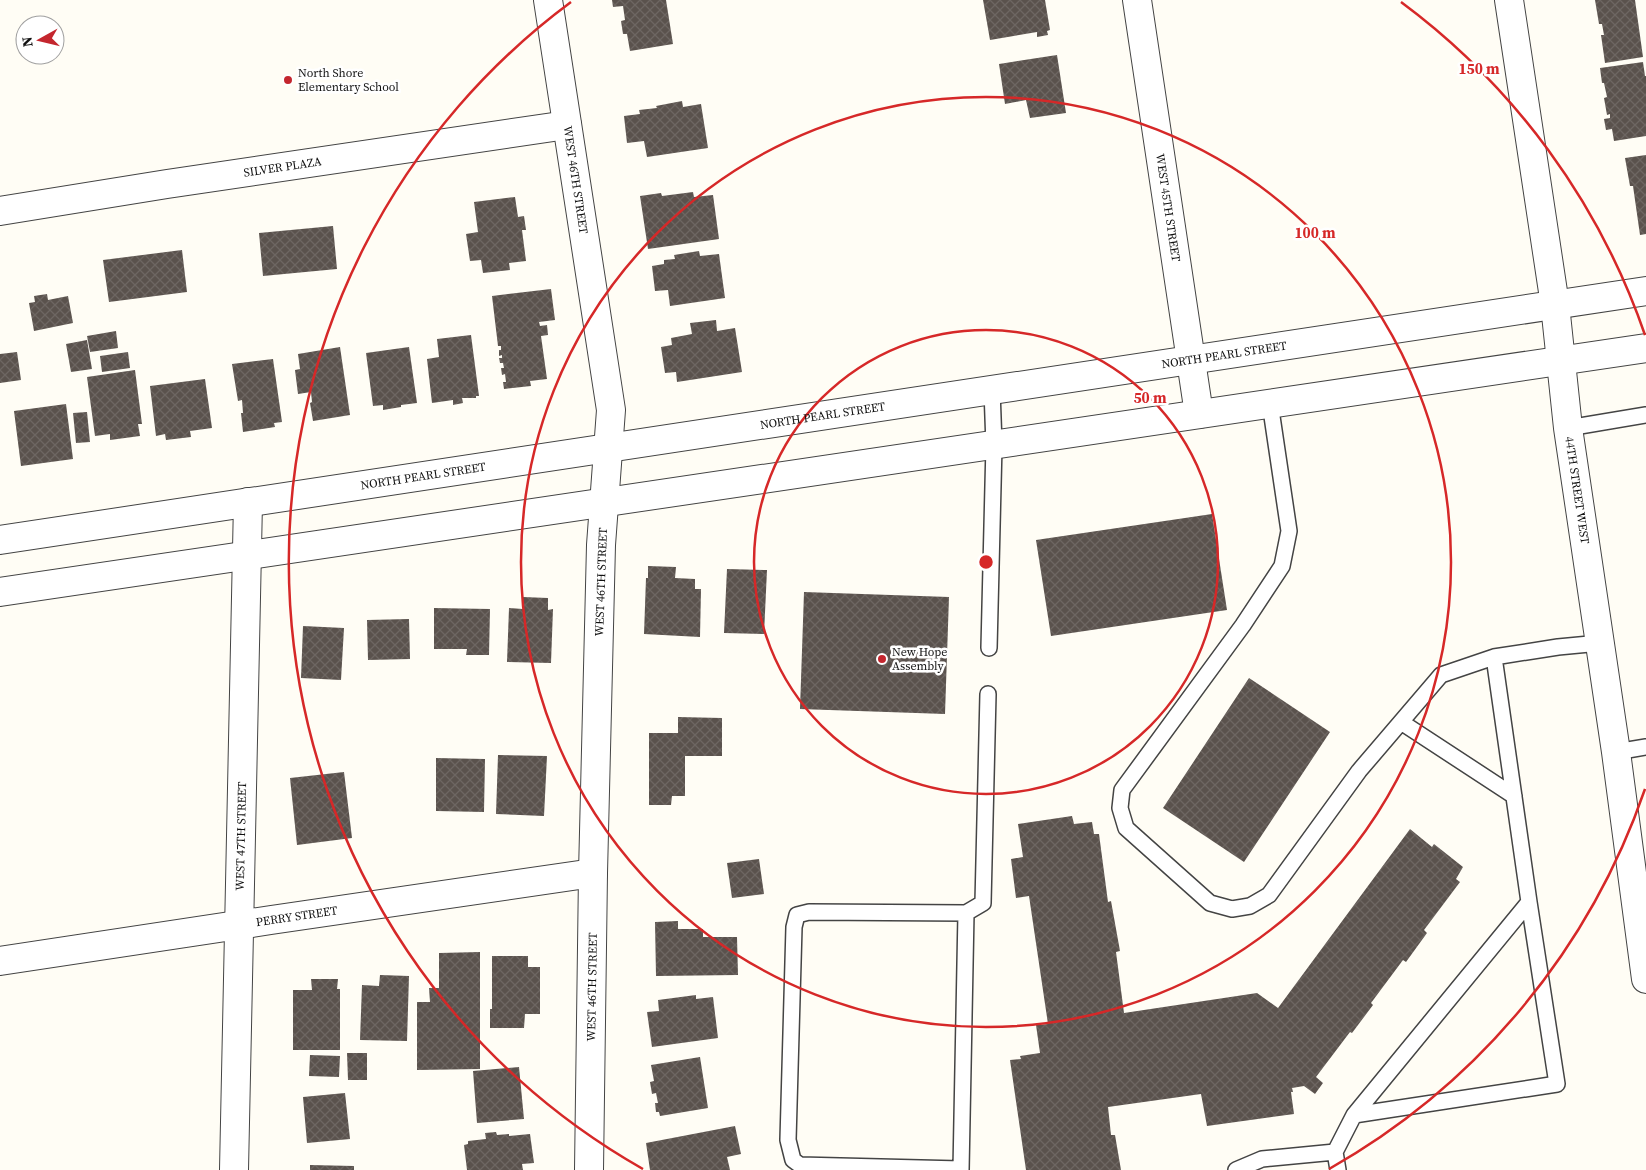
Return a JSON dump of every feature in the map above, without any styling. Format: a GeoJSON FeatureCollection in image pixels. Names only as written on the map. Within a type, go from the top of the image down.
{"type":"FeatureCollection","features":[{"type":"Feature","properties":{"kind":"street","name":"WEST 46TH STREET"},"geometry":{"type":"LineString","coordinates":[[548,0],[611,410],[601,545],[593,873],[589,1170]]}},
{"type":"Feature","properties":{"kind":"street","name":"WEST 45TH STREET"},"geometry":{"type":"LineString","coordinates":[[1137,0],[1199,414]]}},
{"type":"Feature","properties":{"kind":"street","name":"44TH STREET WEST"},"geometry":{"type":"LineString","coordinates":[[1509,0],[1555,305],[1568,428],[1616,752],[1646,979]]}},
{"type":"Feature","properties":{"kind":"street","name":"SILVER PLAZA"},"geometry":{"type":"LineString","coordinates":[[0,211],[567,125]]}},
{"type":"Feature","properties":{"kind":"street","name":"NORTH PEARL STREET"},"geometry":{"type":"LineString","coordinates":[[0,540],[1646,291]]}},
{"type":"Feature","properties":{"kind":"street"},"geometry":{"type":"LineString","coordinates":[[0,592],[1646,348]]}},
{"type":"Feature","properties":{"kind":"street","name":"WEST 47TH STREET"},"geometry":{"type":"LineString","coordinates":[[234,1170],[248,502]]}},
{"type":"Feature","properties":{"kind":"street","name":"PERRY STREET"},"geometry":{"type":"LineString","coordinates":[[0,962],[593,873]]}},
{"type":"Feature","properties":{"kind":"lane"},"geometry":{"type":"LineString","coordinates":[[989,648],[994,445],[992,390]]}},
{"type":"Feature","properties":{"kind":"lane"},"geometry":{"type":"LineString","coordinates":[[1270,404],[1289,531],[1282,566],[1243,625],[1122,790],[1120,808],[1126,828],[1210,902],[1232,910],[1250,906],[1269,895],[1359,771],[1441,675],[1494,657],[1558,647],[1600,643]]}},
{"type":"Feature","properties":{"kind":"lane"},"geometry":{"type":"LineString","coordinates":[[1568,428],[1646,415]]}},
{"type":"Feature","properties":{"kind":"lane"},"geometry":{"type":"LineString","coordinates":[[1354,1115],[1557,1084],[1494,657]]}},
{"type":"Feature","properties":{"kind":"lane"},"geometry":{"type":"LineString","coordinates":[[966,913],[961,1170],[800,1165],[792,1160],[788,1140],[794,927],[797,915],[809,912],[966,913],[983,903],[988,694]]}},
{"type":"Feature","properties":{"kind":"lane"},"geometry":{"type":"LineString","coordinates":[[1401,722],[1514,796]]}},
{"type":"Feature","properties":{"kind":"lane"},"geometry":{"type":"LineString","coordinates":[[1616,752],[1646,747]]}},
{"type":"Feature","properties":{"kind":"lane"},"geometry":{"type":"LineString","coordinates":[[1338,1170],[1335,1152],[1354,1115],[1529,902]]}},
{"type":"Feature","properties":{"kind":"lane"},"geometry":{"type":"LineString","coordinates":[[1236,1170],[1262,1159],[1335,1152]]}},
{"type":"Feature","properties":{"kind":"building"},"geometry":{"type":"Polygon","coordinates":[[[612,0],[666,0],[673,44],[630,51],[627,34],[623,34],[621,21],[625,20],[623,6],[613,7],[612,0]]]}},
{"type":"Feature","properties":{"kind":"building"},"geometry":{"type":"Polygon","coordinates":[[[983,0],[1045,0],[1050,30],[1047,31],[1048,35],[1037,37],[1037,32],[990,40],[983,0]]]}},
{"type":"Feature","properties":{"kind":"building"},"geometry":{"type":"Polygon","coordinates":[[[1595,0],[1635,0],[1643,57],[1605,63],[1601,35],[1604,35],[1602,24],[1599,24],[1595,0]]]}},
{"type":"Feature","properties":{"kind":"building"},"geometry":{"type":"Polygon","coordinates":[[[1057,55],[1066,113],[1030,118],[1026,100],[1005,104],[999,64],[1057,55]]]}},
{"type":"Feature","properties":{"kind":"building"},"geometry":{"type":"Polygon","coordinates":[[[1643,62],[1646,76],[1646,136],[1614,141],[1612,129],[1606,130],[1604,119],[1610,118],[1610,114],[1607,115],[1604,98],[1607,97],[1604,83],[1602,83],[1600,68],[1643,62]]]}},
{"type":"Feature","properties":{"kind":"building"},"geometry":{"type":"Polygon","coordinates":[[[682,101],[683,107],[701,104],[708,148],[647,157],[644,141],[627,143],[624,116],[640,114],[639,110],[657,108],[656,106],[682,101]]]}},
{"type":"Feature","properties":{"kind":"building"},"geometry":{"type":"Polygon","coordinates":[[[1646,155],[1646,234],[1640,235],[1633,186],[1630,186],[1625,158],[1646,155]]]}},
{"type":"Feature","properties":{"kind":"building"},"geometry":{"type":"Polygon","coordinates":[[[693,192],[694,197],[713,195],[719,239],[648,249],[640,196],[661,193],[662,196],[693,192]]]}},
{"type":"Feature","properties":{"kind":"building"},"geometry":{"type":"Polygon","coordinates":[[[515,197],[518,217],[524,216],[526,230],[522,230],[526,261],[509,263],[510,270],[483,273],[481,260],[470,261],[466,234],[478,232],[474,202],[515,197]]]}},
{"type":"Feature","properties":{"kind":"building"},"geometry":{"type":"Polygon","coordinates":[[[333,226],[337,269],[263,276],[259,233],[333,226]]]}},
{"type":"Feature","properties":{"kind":"building"},"geometry":{"type":"Polygon","coordinates":[[[182,250],[187,292],[109,302],[103,260],[182,250]]]}},
{"type":"Feature","properties":{"kind":"building"},"geometry":{"type":"Polygon","coordinates":[[[699,251],[700,256],[719,254],[725,298],[670,306],[668,290],[655,291],[652,266],[664,264],[664,260],[675,259],[674,255],[699,251]]]}},
{"type":"Feature","properties":{"kind":"building"},"geometry":{"type":"Polygon","coordinates":[[[551,289],[555,320],[539,322],[540,326],[547,325],[548,335],[541,336],[547,379],[530,381],[531,386],[504,389],[503,382],[506,382],[505,374],[502,375],[501,368],[504,368],[499,358],[502,358],[502,355],[499,356],[501,346],[498,346],[492,296],[551,289]]]}},
{"type":"Feature","properties":{"kind":"building"},"geometry":{"type":"Polygon","coordinates":[[[47,294],[48,300],[68,296],[73,323],[34,331],[29,303],[35,302],[34,296],[47,294]]]}},
{"type":"Feature","properties":{"kind":"building"},"geometry":{"type":"Polygon","coordinates":[[[716,320],[717,331],[735,328],[742,372],[677,382],[676,372],[665,373],[661,347],[672,345],[671,338],[692,334],[690,323],[716,320]]]}},
{"type":"Feature","properties":{"kind":"building"},"geometry":{"type":"Polygon","coordinates":[[[116,331],[118,348],[90,352],[87,336],[116,331]]]}},
{"type":"Feature","properties":{"kind":"building"},"geometry":{"type":"Polygon","coordinates":[[[471,335],[479,396],[476,396],[476,398],[462,398],[463,403],[453,405],[453,400],[432,403],[427,359],[439,357],[437,339],[471,335]]]}},
{"type":"Feature","properties":{"kind":"building"},"geometry":{"type":"Polygon","coordinates":[[[87,340],[92,369],[71,372],[66,344],[87,340]]]}},
{"type":"Feature","properties":{"kind":"building"},"geometry":{"type":"Polygon","coordinates":[[[340,347],[350,415],[313,421],[310,403],[312,402],[311,392],[298,394],[295,370],[300,369],[298,354],[340,347]]]}},
{"type":"Feature","properties":{"kind":"building"},"geometry":{"type":"Polygon","coordinates":[[[409,347],[417,403],[383,410],[383,405],[373,406],[366,353],[409,347]]]}},
{"type":"Feature","properties":{"kind":"building"},"geometry":{"type":"Polygon","coordinates":[[[17,352],[21,380],[0,383],[0,354],[17,352]]]}},
{"type":"Feature","properties":{"kind":"building"},"geometry":{"type":"Polygon","coordinates":[[[128,352],[130,368],[102,372],[100,356],[128,352]]]}},
{"type":"Feature","properties":{"kind":"building"},"geometry":{"type":"Polygon","coordinates":[[[273,359],[282,422],[274,423],[275,427],[243,432],[242,400],[238,401],[232,364],[273,359]]]}},
{"type":"Feature","properties":{"kind":"building"},"geometry":{"type":"Polygon","coordinates":[[[135,370],[142,424],[138,424],[140,436],[110,440],[110,434],[95,436],[87,377],[135,370]]]}},
{"type":"Feature","properties":{"kind":"building"},"geometry":{"type":"Polygon","coordinates":[[[205,379],[212,428],[190,431],[191,437],[166,440],[165,434],[156,436],[150,386],[205,379]]]}},
{"type":"Feature","properties":{"kind":"building"},"geometry":{"type":"Polygon","coordinates":[[[66,404],[73,459],[21,466],[14,411],[66,404]]]}},
{"type":"Feature","properties":{"kind":"building"},"geometry":{"type":"Polygon","coordinates":[[[87,412],[90,442],[76,443],[73,413],[87,412]]]}},
{"type":"Feature","properties":{"kind":"building"},"geometry":{"type":"Polygon","coordinates":[[[1212,514],[1227,610],[1051,636],[1036,540],[1212,514]]]}},
{"type":"Feature","properties":{"kind":"building"},"geometry":{"type":"Polygon","coordinates":[[[648,566],[676,567],[675,578],[695,579],[695,589],[701,589],[700,637],[644,634],[648,566]]]}},
{"type":"Feature","properties":{"kind":"building"},"geometry":{"type":"Polygon","coordinates":[[[727,569],[767,570],[764,634],[724,633],[727,569]]]}},
{"type":"Feature","properties":{"kind":"building"},"geometry":{"type":"Polygon","coordinates":[[[804,592],[949,597],[945,714],[800,709],[804,592]]]}},
{"type":"Feature","properties":{"kind":"building"},"geometry":{"type":"Polygon","coordinates":[[[523,597],[548,598],[548,610],[553,609],[551,663],[507,662],[509,608],[523,609],[523,597]]]}},
{"type":"Feature","properties":{"kind":"building"},"geometry":{"type":"Polygon","coordinates":[[[434,608],[490,609],[489,655],[466,655],[467,649],[434,649],[434,608]]]}},
{"type":"Feature","properties":{"kind":"building"},"geometry":{"type":"Polygon","coordinates":[[[409,619],[410,659],[368,660],[367,620],[409,619]]]}},
{"type":"Feature","properties":{"kind":"building"},"geometry":{"type":"Polygon","coordinates":[[[303,626],[344,628],[341,680],[301,678],[303,626]]]}},
{"type":"Feature","properties":{"kind":"building"},"geometry":{"type":"Polygon","coordinates":[[[1249,678],[1330,732],[1244,862],[1163,808],[1249,678]]]}},
{"type":"Feature","properties":{"kind":"building"},"geometry":{"type":"Polygon","coordinates":[[[678,717],[722,718],[722,756],[685,756],[685,796],[672,796],[671,805],[649,805],[649,733],[678,733],[678,717]]]}},
{"type":"Feature","properties":{"kind":"building"},"geometry":{"type":"Polygon","coordinates":[[[498,755],[547,756],[544,816],[496,814],[498,755]]]}},
{"type":"Feature","properties":{"kind":"building"},"geometry":{"type":"Polygon","coordinates":[[[436,758],[485,759],[484,812],[436,811],[436,758]]]}},
{"type":"Feature","properties":{"kind":"building"},"geometry":{"type":"Polygon","coordinates":[[[344,772],[352,838],[297,845],[290,778],[344,772]]]}},
{"type":"Feature","properties":{"kind":"building"},"geometry":{"type":"Polygon","coordinates":[[[1072,816],[1074,824],[1092,822],[1094,834],[1099,834],[1108,902],[1111,901],[1120,951],[1116,952],[1124,1013],[1257,993],[1278,1008],[1410,829],[1432,847],[1434,844],[1463,867],[1456,879],[1460,882],[1424,930],[1427,933],[1406,962],[1403,960],[1371,1003],[1373,1005],[1316,1077],[1323,1083],[1315,1094],[1304,1086],[1292,1088],[1294,1114],[1207,1126],[1201,1094],[1108,1107],[1111,1135],[1115,1135],[1121,1170],[1026,1170],[1010,1060],[1021,1059],[1020,1056],[1040,1053],[1036,1025],[1048,1024],[1029,896],[1016,898],[1011,859],[1023,857],[1018,824],[1072,816]]]}},
{"type":"Feature","properties":{"kind":"building"},"geometry":{"type":"Polygon","coordinates":[[[759,859],[764,894],[732,898],[727,863],[759,859]]]}},
{"type":"Feature","properties":{"kind":"building"},"geometry":{"type":"Polygon","coordinates":[[[678,921],[678,929],[703,929],[703,937],[737,937],[738,975],[656,976],[655,922],[678,921]]]}},
{"type":"Feature","properties":{"kind":"building"},"geometry":{"type":"Polygon","coordinates":[[[480,952],[480,1069],[417,1070],[417,1002],[430,1002],[429,988],[439,988],[439,953],[480,952]]]}},
{"type":"Feature","properties":{"kind":"building"},"geometry":{"type":"Polygon","coordinates":[[[492,956],[528,956],[528,967],[540,967],[540,1014],[525,1014],[524,1028],[490,1028],[492,956]]]}},
{"type":"Feature","properties":{"kind":"building"},"geometry":{"type":"Polygon","coordinates":[[[380,975],[409,976],[407,1041],[360,1040],[362,985],[379,986],[380,975]]]}},
{"type":"Feature","properties":{"kind":"building"},"geometry":{"type":"Polygon","coordinates":[[[311,979],[338,979],[337,989],[340,989],[340,1050],[293,1050],[293,990],[312,990],[311,979]]]}},
{"type":"Feature","properties":{"kind":"building"},"geometry":{"type":"Polygon","coordinates":[[[696,995],[696,999],[713,997],[718,1038],[652,1047],[647,1012],[659,1011],[658,1000],[696,995]]]}},
{"type":"Feature","properties":{"kind":"building"},"geometry":{"type":"Polygon","coordinates":[[[347,1053],[367,1053],[367,1080],[348,1080],[347,1053]]]}},
{"type":"Feature","properties":{"kind":"building"},"geometry":{"type":"Polygon","coordinates":[[[310,1055],[340,1056],[339,1077],[309,1076],[310,1055]]]}},
{"type":"Feature","properties":{"kind":"building"},"geometry":{"type":"Polygon","coordinates":[[[700,1057],[708,1108],[660,1116],[659,1112],[656,1112],[655,1103],[658,1103],[656,1093],[652,1094],[650,1082],[654,1081],[651,1065],[700,1057]]]}},
{"type":"Feature","properties":{"kind":"building"},"geometry":{"type":"Polygon","coordinates":[[[519,1067],[524,1119],[477,1123],[473,1071],[519,1067]]]}},
{"type":"Feature","properties":{"kind":"building"},"geometry":{"type":"Polygon","coordinates":[[[345,1093],[350,1139],[307,1143],[303,1097],[345,1093]]]}},
{"type":"Feature","properties":{"kind":"building"},"geometry":{"type":"Polygon","coordinates":[[[735,1126],[741,1154],[727,1157],[730,1170],[650,1170],[646,1143],[735,1126]]]}},
{"type":"Feature","properties":{"kind":"building"},"geometry":{"type":"Polygon","coordinates":[[[496,1132],[497,1135],[509,1134],[509,1136],[530,1134],[534,1163],[522,1164],[523,1170],[467,1170],[464,1145],[468,1144],[468,1141],[486,1139],[485,1133],[496,1132]]]}},
{"type":"Feature","properties":{"kind":"building"},"geometry":{"type":"Polygon","coordinates":[[[310,1165],[354,1166],[354,1170],[310,1170],[310,1165]]]}},
{"type":"Feature","properties":{"kind":"place","name":"North Shore Elementary School"},"geometry":{"type":"Point","coordinates":[288,80]}},
{"type":"Feature","properties":{"kind":"place","name":"New Hope Assembly"},"geometry":{"type":"Point","coordinates":[882,659]}}]}
